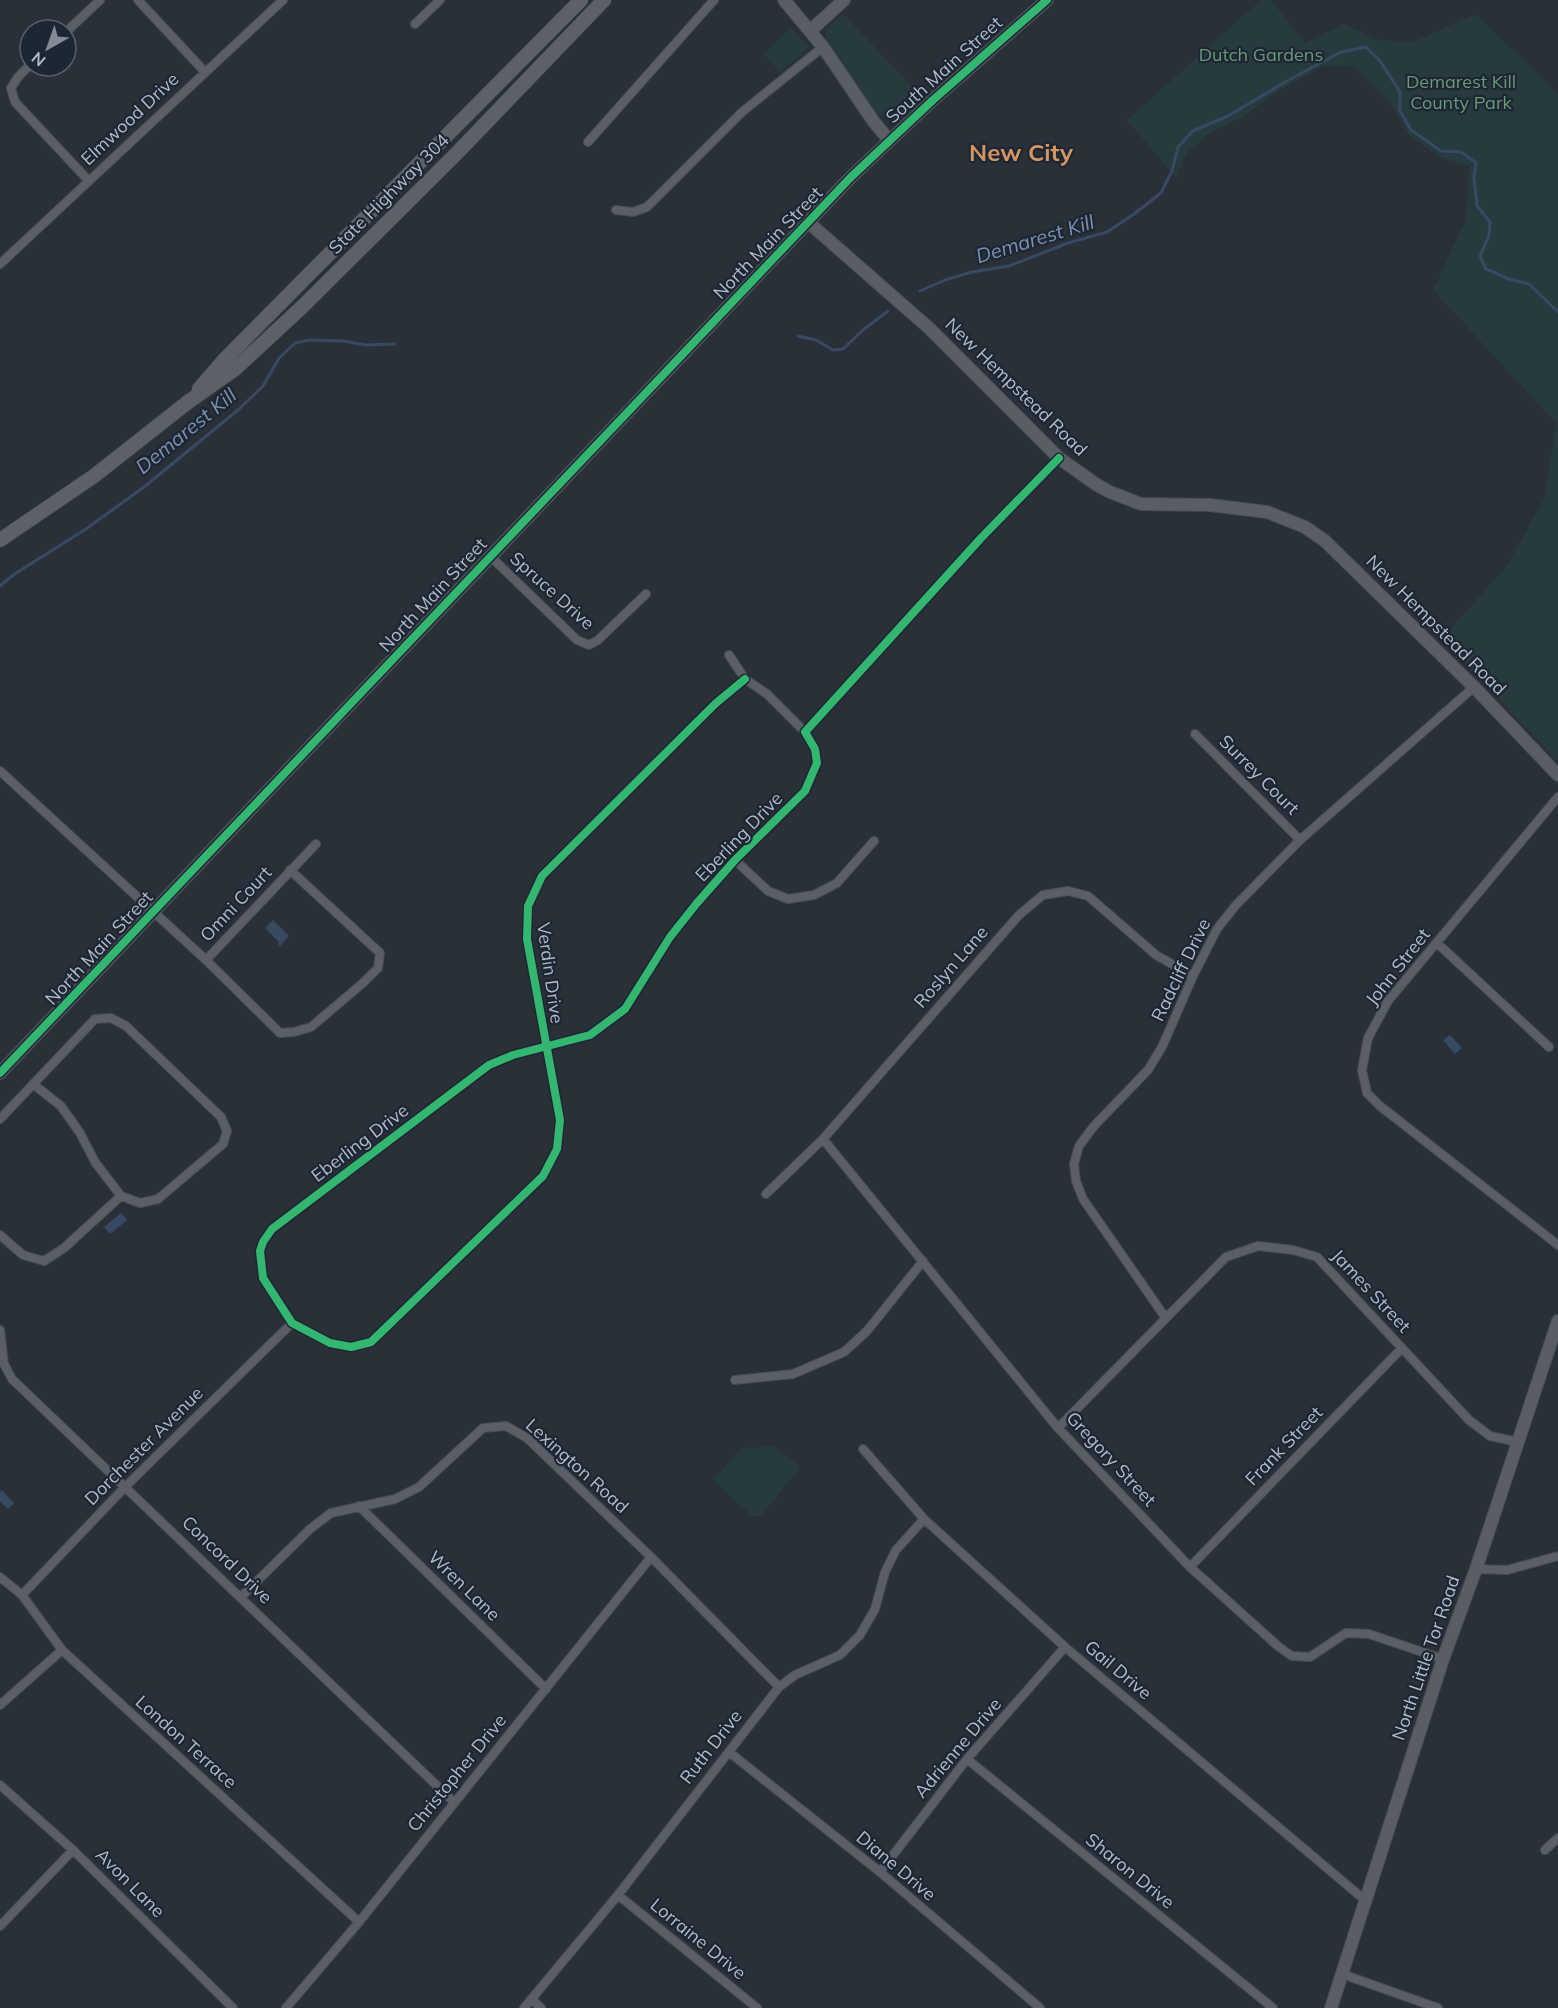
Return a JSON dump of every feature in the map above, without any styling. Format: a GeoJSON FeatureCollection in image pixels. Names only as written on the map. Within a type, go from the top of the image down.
{"type":"FeatureCollection","features":[{"type":"Feature","properties":{"kind":"main road","name":"State Highway 304"},"geometry":{"type":"LineString","coordinates":[[188,402],[224,360],[581,0]]}},
{"type":"Feature","properties":{"kind":"main road","name":"State Highway 304"},"geometry":{"type":"LineString","coordinates":[[0,540],[94,477],[188,402],[235,369],[301,308],[456,154],[604,0]]}},
{"type":"Feature","properties":{"kind":"street"},"geometry":{"type":"LineString","coordinates":[[78,21],[100,0]]}},
{"type":"Feature","properties":{"kind":"street"},"geometry":{"type":"LineString","coordinates":[[138,0],[205,72]]}},
{"type":"Feature","properties":{"kind":"street","name":"Elmwood Drive"},"geometry":{"type":"LineString","coordinates":[[0,264],[283,0]]}},
{"type":"Feature","properties":{"kind":"street"},"geometry":{"type":"LineString","coordinates":[[415,24],[440,0]]}},
{"type":"Feature","properties":{"kind":"street"},"geometry":{"type":"LineString","coordinates":[[588,142],[714,0]]}},
{"type":"Feature","properties":{"kind":"street"},"geometry":{"type":"LineString","coordinates":[[784,0],[823,47],[874,123],[889,140]]}},
{"type":"Feature","properties":{"kind":"street"},"geometry":{"type":"LineString","coordinates":[[810,31],[844,0]]}},
{"type":"Feature","properties":{"kind":"street","name":"South Main Street"},"geometry":{"type":"LineString","coordinates":[[889,140],[1042,2]]}},
{"type":"Feature","properties":{"kind":"street"},"geometry":{"type":"LineString","coordinates":[[616,210],[633,212],[647,207],[742,112],[823,47]]}},
{"type":"Feature","properties":{"kind":"street"},"geometry":{"type":"LineString","coordinates":[[18,77],[11,88],[15,102],[88,180]]}},
{"type":"Feature","properties":{"kind":"street","name":"North Main Street"},"geometry":{"type":"LineString","coordinates":[[0,1073],[808,222],[889,140]]}},
{"type":"Feature","properties":{"kind":"street","name":"New Hempstead Road"},"geometry":{"type":"LineString","coordinates":[[808,222],[929,328],[1059,458],[1110,492],[1141,504],[1210,505],[1267,512],[1305,527],[1324,541],[1474,687],[1558,775]]}},
{"type":"Feature","properties":{"kind":"street"},"geometry":{"type":"LineString","coordinates":[[729,655],[745,679],[767,693],[805,732],[982,537],[1059,458]]}},
{"type":"Feature","properties":{"kind":"street","name":"Spruce Drive"},"geometry":{"type":"LineString","coordinates":[[490,556],[577,640],[589,645],[598,640],[646,594]]}},
{"type":"Feature","properties":{"kind":"street","name":"Verdin Drive"},"geometry":{"type":"LineString","coordinates":[[292,1323],[330,1343],[351,1347],[370,1342],[543,1176],[557,1149],[560,1120],[527,939],[528,906],[542,876],[715,704],[745,679]]}},
{"type":"Feature","properties":{"kind":"street","name":"Radcliff Drive"},"geometry":{"type":"LineString","coordinates":[[1165,1317],[1083,1199],[1076,1181],[1074,1164],[1079,1146],[1094,1126],[1148,1070],[1162,1047],[1193,976],[1217,929],[1236,905],[1300,840],[1474,687]]}},
{"type":"Feature","properties":{"kind":"street","name":"Eberling Drive"},"geometry":{"type":"LineString","coordinates":[[292,1323],[263,1278],[260,1251],[272,1229],[489,1065],[546,1046],[590,1035],[625,1009],[670,937],[735,860],[805,791],[817,763],[815,749],[805,732]]}},
{"type":"Feature","properties":{"kind":"street","name":"Surrey Court"},"geometry":{"type":"LineString","coordinates":[[1195,734],[1300,840]]}},
{"type":"Feature","properties":{"kind":"street","name":"Omni Court"},"geometry":{"type":"LineString","coordinates":[[0,771],[206,960],[280,1033],[311,1027],[378,968],[380,953],[290,870]]}},
{"type":"Feature","properties":{"kind":"street","name":"John Street"},"geometry":{"type":"LineString","coordinates":[[1558,798],[1388,1001],[1368,1038],[1362,1070],[1367,1093],[1380,1106],[1558,1245]]}},
{"type":"Feature","properties":{"kind":"street"},"geometry":{"type":"LineString","coordinates":[[735,860],[768,891],[788,899],[814,895],[837,883],[874,841]]}},
{"type":"Feature","properties":{"kind":"street","name":"Omni Court"},"geometry":{"type":"LineString","coordinates":[[206,960],[316,844]]}},
{"type":"Feature","properties":{"kind":"street","name":"Roslyn Lane"},"geometry":{"type":"LineString","coordinates":[[766,1194],[824,1139],[1019,915],[1043,896],[1068,891],[1088,896],[1156,955],[1193,976]]}},
{"type":"Feature","properties":{"kind":"street"},"geometry":{"type":"LineString","coordinates":[[1437,943],[1549,1047]]}},
{"type":"Feature","properties":{"kind":"street"},"geometry":{"type":"LineString","coordinates":[[0,1119],[33,1084],[95,1019],[111,1018],[126,1026],[221,1117],[227,1131],[223,1144],[158,1199],[140,1203],[121,1196],[95,1162],[80,1133],[61,1106],[33,1084]]}},
{"type":"Feature","properties":{"kind":"street","name":"Gregory Street"},"geometry":{"type":"LineString","coordinates":[[824,1139],[1058,1428],[1190,1567],[1279,1647],[1292,1656],[1310,1657],[1346,1633],[1369,1634],[1443,1659]]}},
{"type":"Feature","properties":{"kind":"street"},"geometry":{"type":"LineString","coordinates":[[0,1234],[23,1255],[44,1261],[64,1248],[121,1196]]}},
{"type":"Feature","properties":{"kind":"street","name":"James Street"},"geometry":{"type":"LineString","coordinates":[[1058,1428],[1226,1257],[1258,1246],[1293,1250],[1317,1257],[1469,1420],[1490,1436],[1518,1442]]}},
{"type":"Feature","properties":{"kind":"street"},"geometry":{"type":"LineString","coordinates":[[735,1380],[793,1374],[844,1352],[867,1331],[923,1261]]}},
{"type":"Feature","properties":{"kind":"street","name":"North Little Tor Road"},"geometry":{"type":"LineString","coordinates":[[1331,2008],[1443,1659],[1476,1569],[1558,1321]]}},
{"type":"Feature","properties":{"kind":"street","name":"Dorchester Avenue"},"geometry":{"type":"LineString","coordinates":[[22,1595],[126,1486],[292,1323]]}},
{"type":"Feature","properties":{"kind":"street","name":"Concord Drive"},"geometry":{"type":"LineString","coordinates":[[0,1330],[4,1364],[12,1378],[454,1802]]}},
{"type":"Feature","properties":{"kind":"street","name":"Frank Street"},"geometry":{"type":"LineString","coordinates":[[1190,1567],[1402,1348]]}},
{"type":"Feature","properties":{"kind":"street","name":"Lexington Road"},"geometry":{"type":"LineString","coordinates":[[241,1597],[310,1529],[331,1513],[395,1499],[419,1488],[483,1428],[506,1426],[527,1438],[651,1557],[779,1687]]}},
{"type":"Feature","properties":{"kind":"street","name":"Gail Drive"},"geometry":{"type":"LineString","coordinates":[[863,1449],[924,1519],[1065,1647],[1366,1901]]}},
{"type":"Feature","properties":{"kind":"street","name":"Wren Lane"},"geometry":{"type":"LineString","coordinates":[[359,1506],[546,1689]]}},
{"type":"Feature","properties":{"kind":"street","name":"Ruth Drive"},"geometry":{"type":"LineString","coordinates":[[524,2008],[618,1895],[779,1687],[795,1674],[840,1655],[860,1635],[875,1609],[885,1572],[896,1550],[924,1519]]}},
{"type":"Feature","properties":{"kind":"street"},"geometry":{"type":"LineString","coordinates":[[1476,1569],[1507,1570],[1558,1556]]}},
{"type":"Feature","properties":{"kind":"street","name":"Christopher Drive"},"geometry":{"type":"LineString","coordinates":[[286,2008],[359,1923],[651,1557]]}},
{"type":"Feature","properties":{"kind":"street","name":"London Terrace"},"geometry":{"type":"LineString","coordinates":[[0,1577],[22,1595],[62,1650],[359,1923]]}},
{"type":"Feature","properties":{"kind":"street","name":"Adrienne Drive"},"geometry":{"type":"LineString","coordinates":[[880,1872],[967,1759],[1065,1647]]}},
{"type":"Feature","properties":{"kind":"street"},"geometry":{"type":"LineString","coordinates":[[0,1706],[62,1650]]}},
{"type":"Feature","properties":{"kind":"street","name":"Diane Drive"},"geometry":{"type":"LineString","coordinates":[[729,1752],[880,1872],[1040,2008]]}},
{"type":"Feature","properties":{"kind":"street","name":"Sharon Drive"},"geometry":{"type":"LineString","coordinates":[[967,1759],[1273,2008]]}},
{"type":"Feature","properties":{"kind":"street","name":"Avon Lane"},"geometry":{"type":"LineString","coordinates":[[0,1785],[73,1850],[233,2008]]}},
{"type":"Feature","properties":{"kind":"street"},"geometry":{"type":"LineString","coordinates":[[1545,1850],[1558,1838]]}},
{"type":"Feature","properties":{"kind":"street"},"geometry":{"type":"LineString","coordinates":[[0,1926],[73,1850]]}},
{"type":"Feature","properties":{"kind":"street","name":"Lorraine Drive"},"geometry":{"type":"LineString","coordinates":[[618,1895],[757,2008]]}},
{"type":"Feature","properties":{"kind":"street"},"geometry":{"type":"LineString","coordinates":[[1342,1974],[1438,2008]]}},
{"type":"Feature","properties":{"kind":"street"},"geometry":{"type":"LineString","coordinates":[[531,1999],[541,2008]]}},
{"type":"Feature","properties":{"kind":"green space","name":"Demarest Kill County Park"},"geometry":{"type":"Polygon","coordinates":[[[1261,0],[1271,0],[1305,43],[1344,24],[1376,39],[1411,43],[1476,14],[1558,94],[1558,762],[1442,638],[1506,567],[1544,499],[1556,423],[1433,290],[1466,219],[1469,166],[1439,157],[1409,135],[1390,103],[1353,66],[1323,66],[1274,94],[1244,116],[1208,134],[1186,154],[1176,178],[1127,120],[1261,0]]]}},
{"type":"Feature","properties":{"kind":"green space"},"geometry":{"type":"Polygon","coordinates":[[[843,14],[921,95],[896,117],[888,119],[876,113],[826,37],[826,29],[843,14]]]}},
{"type":"Feature","properties":{"kind":"green space"},"geometry":{"type":"Polygon","coordinates":[[[791,28],[809,47],[780,72],[763,54],[791,28]]]}},
{"type":"Feature","properties":{"kind":"green space"},"geometry":{"type":"Polygon","coordinates":[[[774,1446],[800,1467],[761,1516],[752,1516],[713,1480],[742,1448],[774,1446]]]}},
{"type":"Feature","properties":{"kind":"water"},"geometry":{"type":"Polygon","coordinates":[[[273,920],[289,936],[280,946],[265,928],[273,920]]]}},
{"type":"Feature","properties":{"kind":"water"},"geometry":{"type":"Polygon","coordinates":[[[1450,1035],[1462,1048],[1455,1054],[1443,1040],[1450,1035]]]}},
{"type":"Feature","properties":{"kind":"water"},"geometry":{"type":"Polygon","coordinates":[[[121,1213],[127,1220],[110,1234],[104,1227],[121,1213]]]}},
{"type":"Feature","properties":{"kind":"water"},"geometry":{"type":"Polygon","coordinates":[[[2,1490],[14,1503],[8,1509],[0,1501],[2,1490]]]}},
{"type":"Feature","properties":{"kind":"waterway","name":"Demarest Kill"},"geometry":{"type":"LineString","coordinates":[[920,291],[945,280],[972,272],[1009,266],[1068,243],[1107,232],[1161,193],[1172,171],[1178,147],[1193,131],[1228,116],[1341,52],[1366,47],[1380,61],[1400,92],[1400,111],[1411,130],[1441,151],[1461,152],[1476,163],[1474,178],[1477,206],[1490,222],[1489,235],[1480,256],[1486,269],[1509,279],[1529,284],[1558,312]]}},
{"type":"Feature","properties":{"kind":"waterway","name":"Demarest Kill"},"geometry":{"type":"LineString","coordinates":[[798,336],[816,340],[833,350],[843,349],[888,311]]}},
{"type":"Feature","properties":{"kind":"waterway","name":"Demarest Kill"},"geometry":{"type":"LineString","coordinates":[[0,586],[144,487],[238,410],[263,386],[279,358],[295,343],[309,340],[343,341],[366,345],[395,344]]}},
{"type":"Feature","properties":{"kind":"cycle path"},"geometry":{"type":"LineString","coordinates":[[0,1073],[851,177],[933,100],[1047,0]]}},
{"type":"Feature","properties":{"kind":"cycle path"},"geometry":{"type":"LineString","coordinates":[[745,679],[715,704],[542,876],[528,906],[527,939],[560,1120],[557,1149],[543,1176],[371,1342],[351,1347],[330,1343],[292,1323],[263,1278],[260,1251],[272,1229],[489,1065],[513,1055],[590,1035],[625,1009],[670,937],[697,903],[735,860],[805,791],[817,763],[815,749],[805,732],[982,537],[1059,458]]}},
{"type":"Feature","properties":{"kind":"district","name":"New City"},"geometry":{"type":"Point","coordinates":[1021,153]}},
{"type":"Feature","properties":{"kind":"park label","name":"Dutch Gardens"},"geometry":{"type":"Point","coordinates":[1261,55]}}]}
